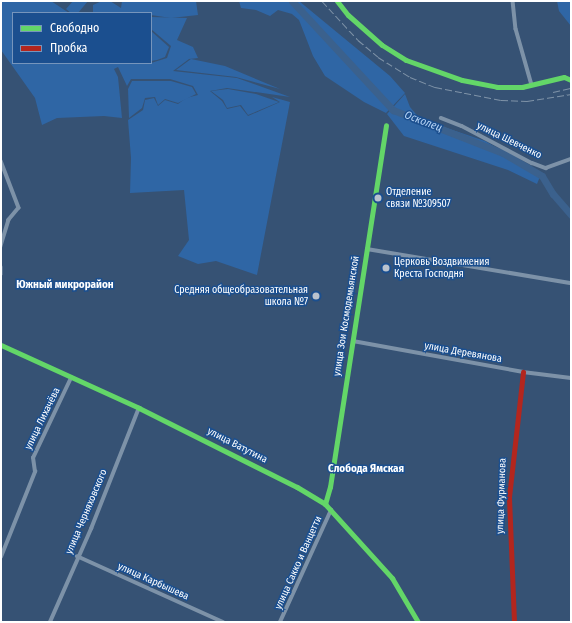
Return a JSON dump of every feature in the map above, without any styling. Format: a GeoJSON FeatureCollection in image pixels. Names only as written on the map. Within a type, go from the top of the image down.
{"type":"FeatureCollection","features":[{"type":"Feature","properties":{"kind":"street"},"geometry":{"type":"LineString","coordinates":[[337,1],[352,19],[382,46],[406,60],[462,80],[507,85],[532,85],[564,77],[571,80]]}},
{"type":"Feature","properties":{"kind":"street"},"geometry":{"type":"LineString","coordinates":[[513,1],[516,29],[532,85]]}},
{"type":"Feature","properties":{"kind":"street","name":"улица Шевченко"},"geometry":{"type":"LineString","coordinates":[[441,118],[462,126],[532,163],[546,168],[571,159]]}},
{"type":"Feature","properties":{"kind":"street","name":"улица Зои Космодемьянской"},"geometry":{"type":"LineString","coordinates":[[325,504],[330,487],[386,124]]}},
{"type":"Feature","properties":{"kind":"street"},"geometry":{"type":"LineString","coordinates":[[1,161],[17,198],[19,208],[9,220],[1,247]]}},
{"type":"Feature","properties":{"kind":"street"},"geometry":{"type":"LineString","coordinates":[[367,248],[571,283]]}},
{"type":"Feature","properties":{"kind":"street"},"geometry":{"type":"LineString","coordinates":[[1,267],[1,274]]}},
{"type":"Feature","properties":{"kind":"street","name":"улица Деревянова"},"geometry":{"type":"LineString","coordinates":[[353,342],[523,372],[571,378]]}},
{"type":"Feature","properties":{"kind":"street","name":"улица Ватутина"},"geometry":{"type":"LineString","coordinates":[[1,344],[71,378],[139,408],[298,487],[325,504],[392,578],[418,622]]}},
{"type":"Feature","properties":{"kind":"street","name":"улица Фурманова"},"geometry":{"type":"LineString","coordinates":[[514,622],[509,497],[523,372]]}},
{"type":"Feature","properties":{"kind":"street","name":"улица Лихачёва"},"geometry":{"type":"LineString","coordinates":[[1,557],[35,472],[33,458],[71,378]]}},
{"type":"Feature","properties":{"kind":"street","name":"улица Черняховского"},"geometry":{"type":"LineString","coordinates":[[50,622],[77,556],[91,529],[139,408]]}},
{"type":"Feature","properties":{"kind":"street","name":"улица Сакко и Ванцетти"},"geometry":{"type":"LineString","coordinates":[[280,622],[331,510]]}},
{"type":"Feature","properties":{"kind":"street","name":"улица Карбышева"},"geometry":{"type":"LineString","coordinates":[[77,556],[223,622]]}},
{"type":"Feature","properties":{"kind":"shaded area"},"geometry":{"type":"Polygon","coordinates":[[[1,1],[51,1],[68,12],[12,12],[12,64],[152,64],[152,63],[167,58],[171,46],[152,30],[152,17],[187,18],[177,40],[193,47],[198,58],[189,59],[173,71],[237,78],[290,97],[227,88],[210,91],[222,101],[227,109],[240,106],[248,116],[280,102],[272,97],[290,102],[257,275],[216,261],[198,264],[178,256],[189,240],[184,190],[130,193],[131,158],[128,120],[143,110],[145,100],[154,98],[158,106],[165,100],[178,104],[186,98],[198,95],[193,86],[170,79],[131,79],[127,86],[118,67],[114,69],[118,77],[122,118],[104,116],[57,118],[42,125],[35,98],[1,50],[1,1]]]}},
{"type":"Feature","properties":{"kind":"shaded area"},"geometry":{"type":"Polygon","coordinates":[[[73,1],[88,1],[79,12],[70,12],[66,9],[73,1]]]}},
{"type":"Feature","properties":{"kind":"shaded area"},"geometry":{"type":"Polygon","coordinates":[[[102,1],[110,1],[121,8],[122,1],[196,1],[198,15],[171,18],[152,15],[152,12],[93,12],[93,5],[102,1]]]}},
{"type":"Feature","properties":{"kind":"shaded area"},"geometry":{"type":"Polygon","coordinates":[[[239,1],[299,1],[390,76],[405,93],[386,113],[364,102],[325,76],[313,56],[299,20],[292,14],[278,10],[270,16],[256,10],[241,8],[239,1]]]}},
{"type":"Feature","properties":{"kind":"shaded area"},"geometry":{"type":"Polygon","coordinates":[[[557,1],[571,1],[571,26],[559,11],[557,1]]]}},
{"type":"Feature","properties":{"kind":"shaded area"},"geometry":{"type":"Polygon","coordinates":[[[152,32],[169,47],[165,57],[152,61],[152,32]]]}},
{"type":"Feature","properties":{"kind":"shaded area"},"geometry":{"type":"Polygon","coordinates":[[[191,59],[225,66],[280,89],[236,77],[176,70],[191,59]]]}},
{"type":"Feature","properties":{"kind":"shaded area"},"geometry":{"type":"Polygon","coordinates":[[[132,81],[171,81],[192,87],[196,94],[178,103],[165,99],[158,105],[155,97],[145,98],[142,108],[129,118],[128,89],[132,81]]]}},
{"type":"Feature","properties":{"kind":"shaded area"},"geometry":{"type":"Polygon","coordinates":[[[228,89],[256,94],[279,102],[248,115],[241,105],[227,108],[223,100],[211,91],[228,89]]]}},
{"type":"Feature","properties":{"kind":"shaded area"},"geometry":{"type":"Polygon","coordinates":[[[405,94],[410,107],[420,119],[485,141],[541,174],[537,184],[508,170],[404,136],[387,114],[405,94]]]}},
{"type":"Feature","properties":{"kind":"waterway","name":"Осколец"},"geometry":{"type":"LineString","coordinates":[[292,1],[393,110],[503,153],[542,176],[553,194],[571,215]]}},
{"type":"Feature","properties":{"kind":"railway"},"geometry":{"type":"LineString","coordinates":[[322,1],[358,40],[378,57],[410,77],[435,87],[501,100],[527,101],[571,94]]}},
{"type":"Feature","properties":{"kind":"railway"},"geometry":{"type":"LineString","coordinates":[[553,92],[571,88]]}},
{"type":"Feature","properties":{"kind":"traffic: fast"},"geometry":{"type":"LineString","coordinates":[[337,1],[348,15],[382,45],[406,60],[462,80],[497,87],[522,87],[564,77],[571,80]]}},
{"type":"Feature","properties":{"kind":"traffic: fast"},"geometry":{"type":"LineString","coordinates":[[325,504],[330,487],[386,125]]}},
{"type":"Feature","properties":{"kind":"traffic: fast"},"geometry":{"type":"LineString","coordinates":[[1,345],[139,408],[297,487],[325,504],[392,578],[418,622]]}},
{"type":"Feature","properties":{"kind":"traffic: jam"},"geometry":{"type":"LineString","coordinates":[[514,622],[509,497],[523,372]]}},
{"type":"Feature","properties":{"kind":"place","name":"Отделение связи №309507"},"geometry":{"type":"Point","coordinates":[378,198]}},
{"type":"Feature","properties":{"kind":"place","name":"Церковь Воздвижения Креста Господня"},"geometry":{"type":"Point","coordinates":[386,268]}},
{"type":"Feature","properties":{"kind":"place","name":"Средняя общеобразовательная школа №7"},"geometry":{"type":"Point","coordinates":[316,296]}},
{"type":"Feature","properties":{"kind":"district","name":"Южный микрорайон"},"geometry":{"type":"Point","coordinates":[65,285]}},
{"type":"Feature","properties":{"kind":"district","name":"Слобода Ямская"},"geometry":{"type":"Point","coordinates":[366,469]}}]}
